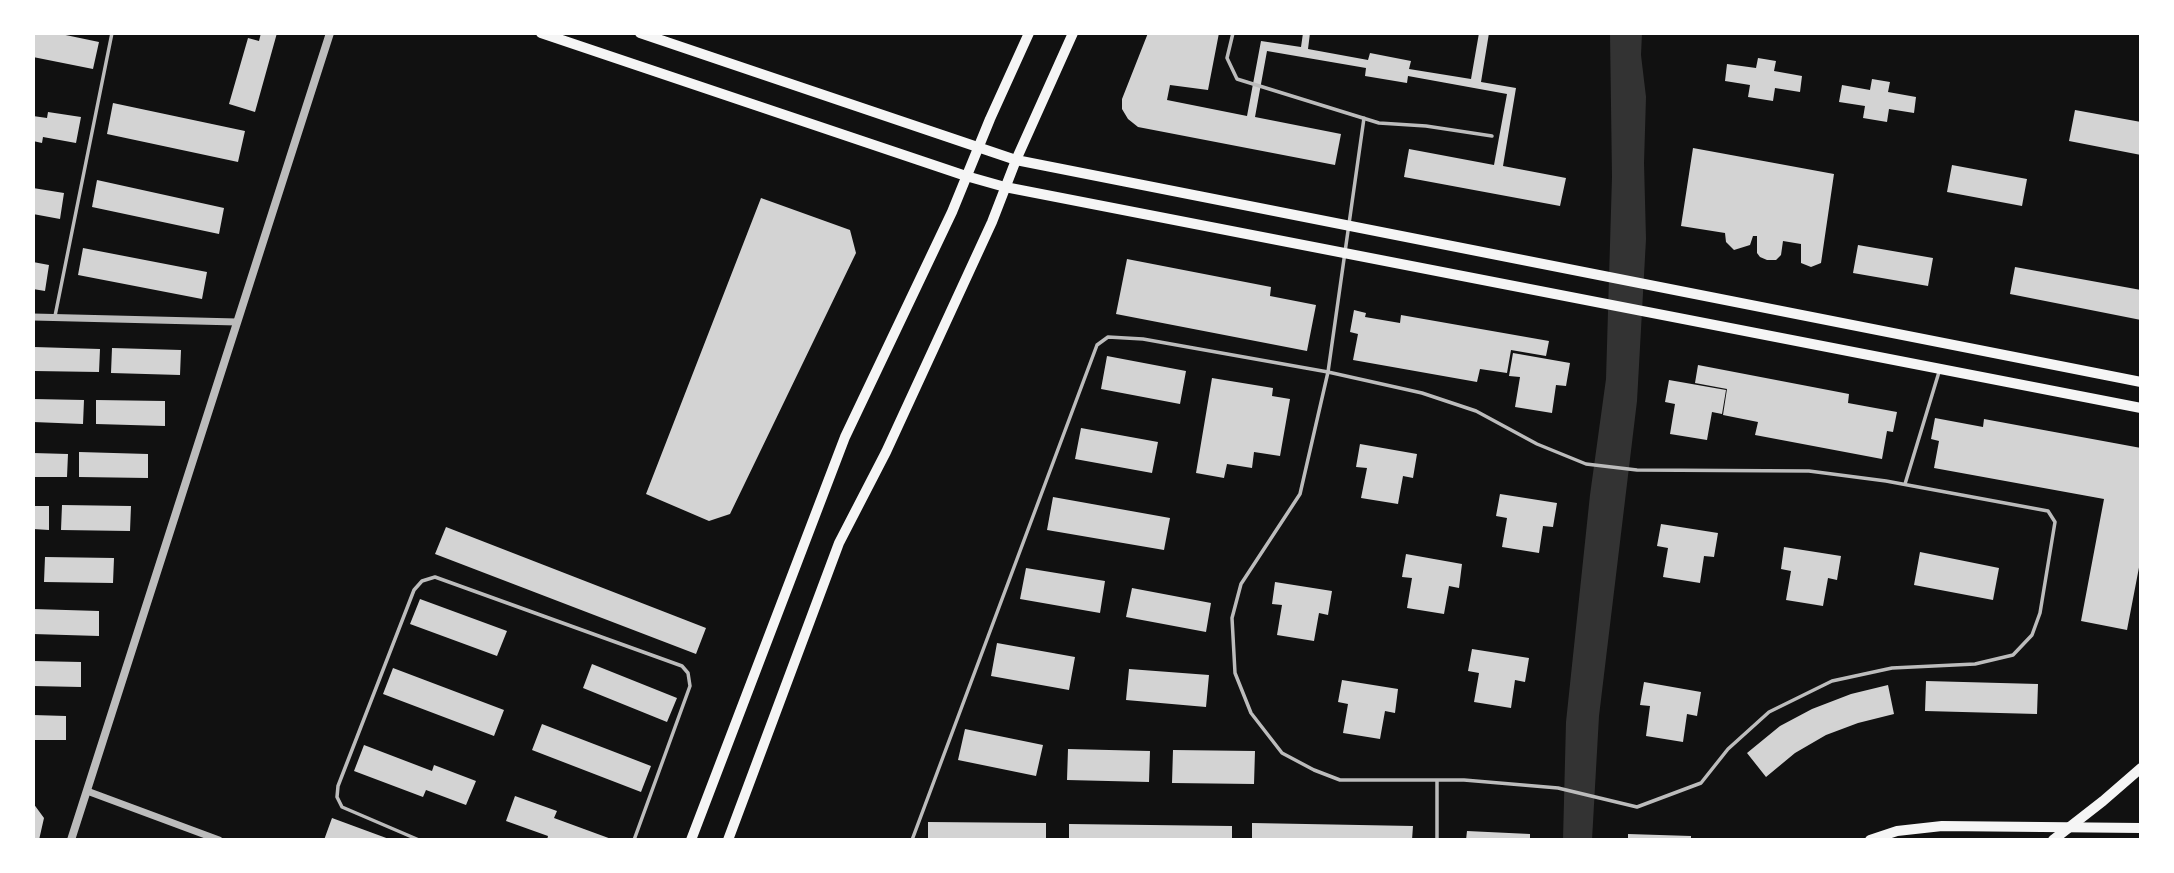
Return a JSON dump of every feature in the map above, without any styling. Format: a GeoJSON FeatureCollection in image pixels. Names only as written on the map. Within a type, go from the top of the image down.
{"type":"FeatureCollection","features":[{"type":"Feature","properties":{"kind":"main road"},"geometry":{"type":"LineString","coordinates":[[541,33],[1005,187],[2141,408]]}},
{"type":"Feature","properties":{"kind":"main road"},"geometry":{"type":"LineString","coordinates":[[640,33],[1016,159],[2141,382]]}},
{"type":"Feature","properties":{"kind":"main road"},"geometry":{"type":"LineString","coordinates":[[691,840],[845,438],[1029,33]]}},
{"type":"Feature","properties":{"kind":"main road"},"geometry":{"type":"LineString","coordinates":[[728,840],[839,543],[886,452],[992,222],[1016,159],[1073,33]]}},
{"type":"Feature","properties":{"kind":"main road"},"geometry":{"type":"LineString","coordinates":[[2053,840],[2141,768]]}},
{"type":"Feature","properties":{"kind":"main road"},"geometry":{"type":"LineString","coordinates":[[1870,840],[1897,831],[1942,826],[2141,828]]}},
{"type":"Feature","properties":{"kind":"street"},"geometry":{"type":"LineString","coordinates":[[71,840],[330,33]]}},
{"type":"Feature","properties":{"kind":"street"},"geometry":{"type":"LineString","coordinates":[[33,317],[237,322]]}},
{"type":"Feature","properties":{"kind":"street"},"geometry":{"type":"LineString","coordinates":[[87,791],[219,840]]}},
{"type":"Feature","properties":{"kind":"lane"},"geometry":{"type":"LineString","coordinates":[[54,318],[112,33]]}},
{"type":"Feature","properties":{"kind":"lane"},"geometry":{"type":"LineString","coordinates":[[1233,33],[1227,58],[1237,79],[1379,123],[1426,126],[1492,136]]}},
{"type":"Feature","properties":{"kind":"lane"},"geometry":{"type":"LineString","coordinates":[[912,840],[1097,345],[1108,337],[1143,339],[1328,372],[1422,393],[1476,411],[1538,444],[1586,464],[1637,470],[1809,471],[1905,484],[2048,511],[2055,522],[2040,613],[2032,635],[2013,655],[1975,664],[1892,668],[1832,681],[1769,712],[1728,749],[1700,783],[1637,807],[1558,788],[1464,780],[1340,780],[1282,753],[1251,713],[1235,673],[1231,618],[1241,584],[1300,494],[1328,372],[1364,118]]}},
{"type":"Feature","properties":{"kind":"lane"},"geometry":{"type":"LineString","coordinates":[[1905,484],[1940,367]]}},
{"type":"Feature","properties":{"kind":"lane"},"geometry":{"type":"LineString","coordinates":[[419,840],[342,807],[337,797],[338,786],[414,590],[422,581],[435,577],[682,666],[688,673],[690,686],[634,840]]}},
{"type":"Feature","properties":{"kind":"lane"},"geometry":{"type":"LineString","coordinates":[[1437,780],[1437,840]]}},
{"type":"Feature","properties":{"kind":"shaded area"},"geometry":{"type":"Polygon","coordinates":[[[1610,33],[1642,33],[1641,55],[1646,97],[1646,239],[1637,401],[1599,716],[1592,840],[1563,840],[1566,722],[1590,495],[1606,379],[1612,177],[1610,33]]]}},
{"type":"Feature","properties":{"kind":"building"},"geometry":{"type":"Polygon","coordinates":[[[33,33],[56,33],[99,42],[93,69],[33,57],[33,33]]]}},
{"type":"Feature","properties":{"kind":"building"},"geometry":{"type":"Polygon","coordinates":[[[261,33],[277,33],[255,112],[229,104],[248,38],[259,41],[261,33]]]}},
{"type":"Feature","properties":{"kind":"building"},"geometry":{"type":"Polygon","coordinates":[[[1148,33],[1219,33],[1208,90],[1170,85],[1167,100],[1247,116],[1261,41],[1301,47],[1303,33],[1310,33],[1308,49],[1368,60],[1370,53],[1411,61],[1409,69],[1471,79],[1479,33],[1489,33],[1481,82],[1516,88],[1503,166],[1566,178],[1560,206],[1404,177],[1409,149],[1494,165],[1507,94],[1408,76],[1407,83],[1365,76],[1366,68],[1267,51],[1255,117],[1341,134],[1335,165],[1138,127],[1128,119],[1122,109],[1122,99],[1148,33]]]}},
{"type":"Feature","properties":{"kind":"building"},"geometry":{"type":"Polygon","coordinates":[[[1758,58],[1776,61],[1774,71],[1802,76],[1800,92],[1775,88],[1773,101],[1748,97],[1750,85],[1725,81],[1727,64],[1756,68],[1758,58]]]}},
{"type":"Feature","properties":{"kind":"building"},"geometry":{"type":"Polygon","coordinates":[[[1872,79],[1890,82],[1888,92],[1916,97],[1914,113],[1889,109],[1887,122],[1863,118],[1865,106],[1839,102],[1842,85],[1870,90],[1872,79]]]}},
{"type":"Feature","properties":{"kind":"building"},"geometry":{"type":"Polygon","coordinates":[[[113,103],[245,131],[238,162],[107,134],[113,103]]]}},
{"type":"Feature","properties":{"kind":"building"},"geometry":{"type":"Polygon","coordinates":[[[2075,110],[2141,122],[2141,155],[2069,141],[2075,110]]]}},
{"type":"Feature","properties":{"kind":"building"},"geometry":{"type":"Polygon","coordinates":[[[48,112],[81,117],[76,143],[43,137],[42,143],[33,141],[33,116],[47,118],[48,112]]]}},
{"type":"Feature","properties":{"kind":"building"},"geometry":{"type":"Polygon","coordinates":[[[1693,148],[1834,174],[1821,263],[1811,267],[1801,263],[1801,244],[1783,241],[1781,255],[1776,260],[1767,260],[1757,253],[1757,236],[1753,236],[1750,245],[1734,250],[1726,242],[1725,233],[1681,226],[1693,148]]]}},
{"type":"Feature","properties":{"kind":"building"},"geometry":{"type":"Polygon","coordinates":[[[1952,165],[2027,179],[2022,206],[1947,192],[1952,165]]]}},
{"type":"Feature","properties":{"kind":"building"},"geometry":{"type":"Polygon","coordinates":[[[97,180],[224,208],[219,234],[92,207],[97,180]]]}},
{"type":"Feature","properties":{"kind":"building"},"geometry":{"type":"Polygon","coordinates":[[[33,188],[64,193],[60,219],[33,214],[33,188]]]}},
{"type":"Feature","properties":{"kind":"building"},"geometry":{"type":"Polygon","coordinates":[[[761,198],[850,230],[856,253],[730,514],[709,521],[646,494],[761,198]]]}},
{"type":"Feature","properties":{"kind":"building"},"geometry":{"type":"Polygon","coordinates":[[[1858,245],[1933,258],[1928,286],[1853,273],[1858,245]]]}},
{"type":"Feature","properties":{"kind":"building"},"geometry":{"type":"Polygon","coordinates":[[[83,248],[207,272],[202,299],[78,275],[83,248]]]}},
{"type":"Feature","properties":{"kind":"building"},"geometry":{"type":"Polygon","coordinates":[[[1127,259],[1271,287],[1270,296],[1316,305],[1307,351],[1116,314],[1127,259]]]}},
{"type":"Feature","properties":{"kind":"building"},"geometry":{"type":"Polygon","coordinates":[[[33,262],[49,265],[45,291],[33,289],[33,262]]]}},
{"type":"Feature","properties":{"kind":"building"},"geometry":{"type":"Polygon","coordinates":[[[2015,267],[2141,290],[2141,320],[2010,294],[2015,267]]]}},
{"type":"Feature","properties":{"kind":"building"},"geometry":{"type":"Polygon","coordinates":[[[1354,310],[1366,313],[1365,317],[1400,323],[1401,315],[1549,341],[1546,356],[1511,350],[1507,373],[1480,369],[1477,382],[1353,360],[1358,334],[1350,332],[1354,310]]]}},
{"type":"Feature","properties":{"kind":"building"},"geometry":{"type":"Polygon","coordinates":[[[34,347],[100,349],[99,372],[34,371],[34,347]]]}},
{"type":"Feature","properties":{"kind":"building"},"geometry":{"type":"Polygon","coordinates":[[[112,348],[181,350],[180,375],[111,373],[112,348]]]}},
{"type":"Feature","properties":{"kind":"building"},"geometry":{"type":"Polygon","coordinates":[[[1513,353],[1570,363],[1566,386],[1556,385],[1552,413],[1515,407],[1520,377],[1509,376],[1513,353]]]}},
{"type":"Feature","properties":{"kind":"building"},"geometry":{"type":"Polygon","coordinates":[[[1107,356],[1186,371],[1180,404],[1101,389],[1107,356]]]}},
{"type":"Feature","properties":{"kind":"building"},"geometry":{"type":"Polygon","coordinates":[[[1698,365],[1849,394],[1848,403],[1897,412],[1893,432],[1887,431],[1882,459],[1755,435],[1758,422],[1723,415],[1727,389],[1695,383],[1698,365]]]}},
{"type":"Feature","properties":{"kind":"building"},"geometry":{"type":"Polygon","coordinates":[[[1212,378],[1273,388],[1272,396],[1290,399],[1280,456],[1254,452],[1252,468],[1227,464],[1224,478],[1196,473],[1212,378]]]}},
{"type":"Feature","properties":{"kind":"building"},"geometry":{"type":"Polygon","coordinates":[[[1669,380],[1726,390],[1722,414],[1712,412],[1707,440],[1670,434],[1675,404],[1665,402],[1669,380]]]}},
{"type":"Feature","properties":{"kind":"building"},"geometry":{"type":"Polygon","coordinates":[[[33,399],[84,400],[83,424],[33,422],[33,399]]]}},
{"type":"Feature","properties":{"kind":"building"},"geometry":{"type":"Polygon","coordinates":[[[96,400],[165,401],[165,426],[96,424],[96,400]]]}},
{"type":"Feature","properties":{"kind":"building"},"geometry":{"type":"Polygon","coordinates":[[[1935,418],[1983,427],[1984,419],[2141,448],[2141,557],[2127,630],[2081,621],[2104,499],[1934,468],[1939,441],[1931,439],[1935,418]]]}},
{"type":"Feature","properties":{"kind":"building"},"geometry":{"type":"Polygon","coordinates":[[[1081,428],[1158,442],[1152,473],[1075,459],[1081,428]]]}},
{"type":"Feature","properties":{"kind":"building"},"geometry":{"type":"Polygon","coordinates":[[[1360,444],[1417,454],[1413,478],[1403,476],[1398,504],[1361,498],[1367,468],[1356,467],[1360,444]]]}},
{"type":"Feature","properties":{"kind":"building"},"geometry":{"type":"Polygon","coordinates":[[[79,452],[148,454],[148,478],[79,477],[79,452]]]}},
{"type":"Feature","properties":{"kind":"building"},"geometry":{"type":"Polygon","coordinates":[[[33,453],[68,454],[67,477],[33,477],[33,453]]]}},
{"type":"Feature","properties":{"kind":"building"},"geometry":{"type":"Polygon","coordinates":[[[1500,494],[1557,503],[1553,527],[1543,526],[1539,553],[1502,547],[1507,518],[1496,516],[1500,494]]]}},
{"type":"Feature","properties":{"kind":"building"},"geometry":{"type":"Polygon","coordinates":[[[1053,497],[1170,518],[1164,550],[1047,530],[1053,497]]]}},
{"type":"Feature","properties":{"kind":"building"},"geometry":{"type":"Polygon","coordinates":[[[62,505],[131,506],[130,531],[61,530],[62,505]]]}},
{"type":"Feature","properties":{"kind":"building"},"geometry":{"type":"Polygon","coordinates":[[[33,506],[49,506],[49,530],[33,529],[33,506]]]}},
{"type":"Feature","properties":{"kind":"building"},"geometry":{"type":"Polygon","coordinates":[[[1661,524],[1718,533],[1714,557],[1704,556],[1700,583],[1663,577],[1668,548],[1657,546],[1661,524]]]}},
{"type":"Feature","properties":{"kind":"building"},"geometry":{"type":"Polygon","coordinates":[[[446,527],[706,628],[696,654],[435,554],[446,527]]]}},
{"type":"Feature","properties":{"kind":"building"},"geometry":{"type":"Polygon","coordinates":[[[1784,547],[1841,556],[1837,580],[1828,578],[1823,606],[1786,600],[1791,571],[1781,569],[1784,547]]]}},
{"type":"Feature","properties":{"kind":"building"},"geometry":{"type":"Polygon","coordinates":[[[1920,552],[1999,568],[1993,600],[1914,585],[1920,552]]]}},
{"type":"Feature","properties":{"kind":"building"},"geometry":{"type":"Polygon","coordinates":[[[1406,554],[1462,564],[1459,588],[1449,586],[1444,614],[1407,608],[1412,578],[1402,577],[1406,554]]]}},
{"type":"Feature","properties":{"kind":"building"},"geometry":{"type":"Polygon","coordinates":[[[45,557],[114,558],[113,583],[44,582],[45,557]]]}},
{"type":"Feature","properties":{"kind":"building"},"geometry":{"type":"Polygon","coordinates":[[[1026,568],[1105,581],[1100,613],[1020,599],[1026,568]]]}},
{"type":"Feature","properties":{"kind":"building"},"geometry":{"type":"Polygon","coordinates":[[[1275,582],[1332,591],[1328,615],[1319,613],[1314,641],[1277,635],[1282,605],[1272,604],[1275,582]]]}},
{"type":"Feature","properties":{"kind":"building"},"geometry":{"type":"Polygon","coordinates":[[[1132,588],[1211,603],[1206,632],[1126,617],[1132,588]]]}},
{"type":"Feature","properties":{"kind":"building"},"geometry":{"type":"Polygon","coordinates":[[[420,599],[507,631],[497,656],[410,624],[420,599]]]}},
{"type":"Feature","properties":{"kind":"building"},"geometry":{"type":"Polygon","coordinates":[[[33,609],[99,611],[99,636],[33,634],[33,609]]]}},
{"type":"Feature","properties":{"kind":"building"},"geometry":{"type":"Polygon","coordinates":[[[997,643],[1075,657],[1069,690],[991,676],[997,643]]]}},
{"type":"Feature","properties":{"kind":"building"},"geometry":{"type":"Polygon","coordinates":[[[1472,649],[1529,658],[1525,682],[1515,680],[1511,708],[1474,702],[1479,673],[1468,671],[1472,649]]]}},
{"type":"Feature","properties":{"kind":"building"},"geometry":{"type":"Polygon","coordinates":[[[33,661],[81,662],[81,687],[33,686],[33,661]]]}},
{"type":"Feature","properties":{"kind":"building"},"geometry":{"type":"Polygon","coordinates":[[[592,664],[677,698],[667,722],[583,688],[592,664]]]}},
{"type":"Feature","properties":{"kind":"building"},"geometry":{"type":"Polygon","coordinates":[[[393,668],[504,710],[494,736],[383,694],[393,668]]]}},
{"type":"Feature","properties":{"kind":"building"},"geometry":{"type":"Polygon","coordinates":[[[1129,669],[1209,675],[1206,707],[1126,700],[1129,669]]]}},
{"type":"Feature","properties":{"kind":"building"},"geometry":{"type":"Polygon","coordinates":[[[1342,680],[1398,689],[1395,713],[1385,711],[1380,739],[1343,733],[1348,704],[1338,702],[1342,680]]]}},
{"type":"Feature","properties":{"kind":"building"},"geometry":{"type":"Polygon","coordinates":[[[1926,681],[2038,684],[2037,714],[1925,711],[1926,681]]]}},
{"type":"Feature","properties":{"kind":"building"},"geometry":{"type":"Polygon","coordinates":[[[1644,682],[1701,692],[1697,716],[1687,714],[1683,742],[1646,736],[1650,706],[1640,705],[1644,682]]]}},
{"type":"Feature","properties":{"kind":"building"},"geometry":{"type":"Polygon","coordinates":[[[1888,685],[1894,714],[1826,735],[1795,753],[1766,777],[1747,753],[1780,726],[1812,709],[1851,694],[1888,685]]]}},
{"type":"Feature","properties":{"kind":"building"},"geometry":{"type":"Polygon","coordinates":[[[33,715],[66,716],[66,740],[33,740],[33,715]]]}},
{"type":"Feature","properties":{"kind":"building"},"geometry":{"type":"Polygon","coordinates":[[[542,724],[651,766],[641,792],[532,750],[542,724]]]}},
{"type":"Feature","properties":{"kind":"building"},"geometry":{"type":"Polygon","coordinates":[[[965,729],[1043,745],[1036,776],[958,760],[965,729]]]}},
{"type":"Feature","properties":{"kind":"building"},"geometry":{"type":"Polygon","coordinates":[[[364,745],[432,771],[434,765],[476,781],[466,805],[426,790],[423,797],[354,771],[364,745]]]}},
{"type":"Feature","properties":{"kind":"building"},"geometry":{"type":"Polygon","coordinates":[[[1068,749],[1150,751],[1149,782],[1067,780],[1068,749]]]}},
{"type":"Feature","properties":{"kind":"building"},"geometry":{"type":"Polygon","coordinates":[[[1173,750],[1255,751],[1254,784],[1172,783],[1173,750]]]}},
{"type":"Feature","properties":{"kind":"building"},"geometry":{"type":"Polygon","coordinates":[[[515,796],[557,811],[554,818],[614,840],[547,840],[548,836],[506,821],[515,796]]]}},
{"type":"Feature","properties":{"kind":"building"},"geometry":{"type":"Polygon","coordinates":[[[33,803],[44,818],[39,840],[33,840],[33,803]]]}},
{"type":"Feature","properties":{"kind":"building"},"geometry":{"type":"Polygon","coordinates":[[[332,818],[389,839],[389,840],[324,840],[332,818]]]}},
{"type":"Feature","properties":{"kind":"building"},"geometry":{"type":"Polygon","coordinates":[[[928,822],[1046,823],[1046,840],[928,840],[928,822]]]}},
{"type":"Feature","properties":{"kind":"building"},"geometry":{"type":"Polygon","coordinates":[[[1252,823],[1413,826],[1412,840],[1252,840],[1252,823]]]}},
{"type":"Feature","properties":{"kind":"building"},"geometry":{"type":"Polygon","coordinates":[[[1069,824],[1232,826],[1232,840],[1069,840],[1069,824]]]}},
{"type":"Feature","properties":{"kind":"building"},"geometry":{"type":"Polygon","coordinates":[[[1467,831],[1530,834],[1530,840],[1466,840],[1467,831]]]}},
{"type":"Feature","properties":{"kind":"building"},"geometry":{"type":"Polygon","coordinates":[[[1628,834],[1691,836],[1691,840],[1628,840],[1628,834]]]}}]}
